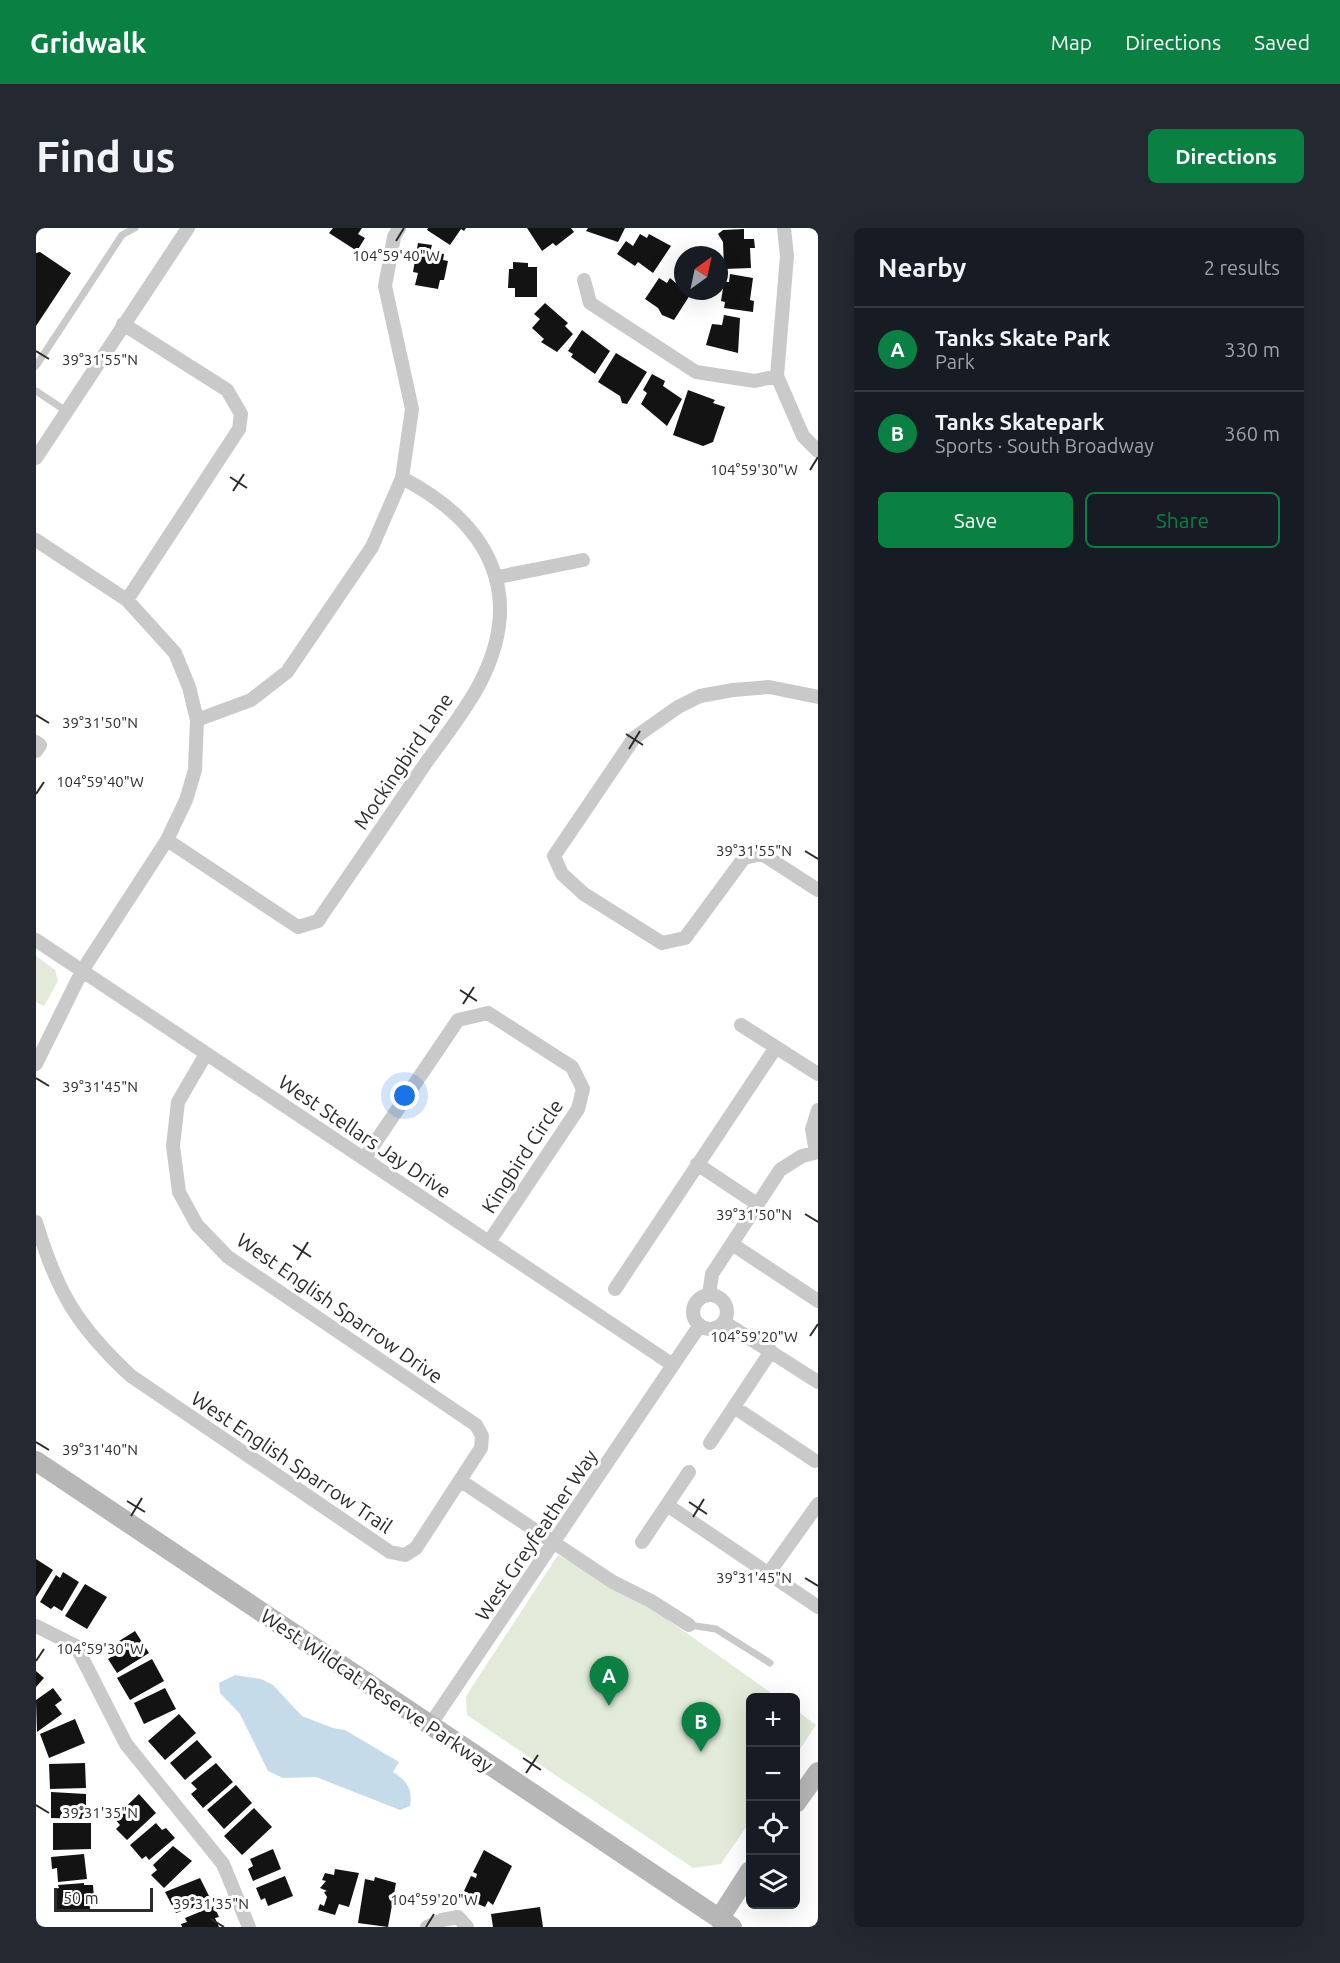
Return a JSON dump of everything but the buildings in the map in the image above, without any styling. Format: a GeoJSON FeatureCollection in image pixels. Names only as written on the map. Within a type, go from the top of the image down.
{"type":"FeatureCollection","features":[{"type":"Feature","properties":{"kind":"main road","name":"West Wildcat Reserve Parkway"},"geometry":{"type":"LineString","coordinates":[[36,1461],[430,1725],[718,1925]]}},
{"type":"Feature","properties":{"kind":"main road"},"geometry":{"type":"LineString","coordinates":[[796,1801],[818,1772]]}},
{"type":"Feature","properties":{"kind":"main road"},"geometry":{"type":"LineString","coordinates":[[718,1925],[746,1878]]}},
{"type":"Feature","properties":{"kind":"street"},"geometry":{"type":"LineString","coordinates":[[197,720],[251,700],[287,672],[372,547],[402,478],[412,409],[385,286],[394,237],[399,228]]}},
{"type":"Feature","properties":{"kind":"street"},"geometry":{"type":"LineString","coordinates":[[784,228],[787,256],[777,376],[803,436],[818,451]]}},
{"type":"Feature","properties":{"kind":"street"},"geometry":{"type":"LineString","coordinates":[[36,458],[183,230]]}},
{"type":"Feature","properties":{"kind":"street"},"geometry":{"type":"LineString","coordinates":[[584,280],[590,303],[696,372],[755,381],[777,376]]}},
{"type":"Feature","properties":{"kind":"street"},"geometry":{"type":"LineString","coordinates":[[123,324],[227,390],[241,414],[239,429],[127,600]]}},
{"type":"Feature","properties":{"kind":"street","name":"Mockingbird Lane"},"geometry":{"type":"LineString","coordinates":[[166,840],[298,927],[318,921],[480,684],[500,622],[498,577],[479,540],[461,518],[423,489],[402,478]]}},
{"type":"Feature","properties":{"kind":"street"},"geometry":{"type":"LineString","coordinates":[[36,540],[127,600],[175,653],[189,687],[197,720],[195,770],[186,800],[166,840],[82,971],[36,1064]]}},
{"type":"Feature","properties":{"kind":"street"},"geometry":{"type":"LineString","coordinates":[[498,577],[583,560]]}},
{"type":"Feature","properties":{"kind":"street"},"geometry":{"type":"LineString","coordinates":[[818,697],[769,687],[700,696],[678,707],[634,738],[554,856],[562,874],[584,894],[662,943],[685,938],[744,858],[762,854],[818,890]]}},
{"type":"Feature","properties":{"kind":"street"},"geometry":{"type":"LineString","coordinates":[[36,742],[40,745],[36,751]]}},
{"type":"Feature","properties":{"kind":"street","name":"West Stellars Jay Drive"},"geometry":{"type":"LineString","coordinates":[[36,940],[673,1365]]}},
{"type":"Feature","properties":{"kind":"street","name":"Kingbird Circle"},"geometry":{"type":"LineString","coordinates":[[363,1159],[458,1020],[488,1013],[572,1067],[583,1089],[578,1109],[489,1242]]}},
{"type":"Feature","properties":{"kind":"street"},"geometry":{"type":"LineString","coordinates":[[741,1025],[818,1074]]}},
{"type":"Feature","properties":{"kind":"street"},"geometry":{"type":"LineString","coordinates":[[615,1289],[776,1047]]}},
{"type":"Feature","properties":{"kind":"street","name":"West English Sparrow Drive"},"geometry":{"type":"LineString","coordinates":[[206,1054],[178,1102],[173,1146],[179,1192],[197,1225],[228,1257],[476,1425],[482,1436],[481,1448],[461,1481]]}},
{"type":"Feature","properties":{"kind":"street"},"geometry":{"type":"LineString","coordinates":[[709,1295],[712,1274],[780,1170],[802,1156],[817,1152],[812,1129],[818,1110]]}},
{"type":"Feature","properties":{"kind":"street"},"geometry":{"type":"LineString","coordinates":[[697,1164],[757,1204]]}},
{"type":"Feature","properties":{"kind":"street","name":"West English Sparrow Trail"},"geometry":{"type":"LineString","coordinates":[[36,1222],[48,1262],[68,1304],[96,1343],[130,1376],[390,1552],[405,1555],[416,1548],[461,1481]]}},
{"type":"Feature","properties":{"kind":"street"},"geometry":{"type":"LineString","coordinates":[[732,1244],[818,1301]]}},
{"type":"Feature","properties":{"kind":"street"},"geometry":{"type":"LineString","coordinates":[[709,1295],[723,1301],[727,1309],[724,1322],[715,1328],[700,1325],[695,1319],[694,1309],[701,1298],[709,1295]]}},
{"type":"Feature","properties":{"kind":"street"},"geometry":{"type":"LineString","coordinates":[[724,1322],[818,1382]]}},
{"type":"Feature","properties":{"kind":"street","name":"West Greyfeather Way"},"geometry":{"type":"LineString","coordinates":[[430,1725],[700,1325]]}},
{"type":"Feature","properties":{"kind":"street"},"geometry":{"type":"LineString","coordinates":[[710,1443],[771,1351]]}},
{"type":"Feature","properties":{"kind":"street"},"geometry":{"type":"LineString","coordinates":[[734,1407],[815,1461]]}},
{"type":"Feature","properties":{"kind":"street"},"geometry":{"type":"LineString","coordinates":[[642,1542],[689,1472]]}},
{"type":"Feature","properties":{"kind":"street"},"geometry":{"type":"LineString","coordinates":[[461,1481],[613,1582],[651,1601],[689,1625]]}},
{"type":"Feature","properties":{"kind":"street"},"geometry":{"type":"LineString","coordinates":[[768,1574],[818,1504]]}},
{"type":"Feature","properties":{"kind":"street"},"geometry":{"type":"LineString","coordinates":[[667,1505],[818,1606]]}},
{"type":"Feature","properties":{"kind":"street"},"geometry":{"type":"LineString","coordinates":[[36,1626],[76,1646],[126,1744],[223,1864],[249,1927]]}},
{"type":"Feature","properties":{"kind":"street"},"geometry":{"type":"LineString","coordinates":[[427,1927],[442,1920],[458,1917],[467,1927]]}},
{"type":"Feature","properties":{"kind":"lane"},"geometry":{"type":"LineString","coordinates":[[36,366],[122,235],[135,228]]}},
{"type":"Feature","properties":{"kind":"lane"},"geometry":{"type":"LineString","coordinates":[[36,391],[66,411]]}},
{"type":"Feature","properties":{"kind":"lane"},"geometry":{"type":"LineString","coordinates":[[689,1625],[716,1629],[770,1663]]}},
{"type":"Feature","properties":{"kind":"green space"},"geometry":{"type":"Polygon","coordinates":[[[36,956],[55,970],[58,981],[44,1006],[36,1002],[36,956]]]}},
{"type":"Feature","properties":{"kind":"green space"},"geometry":{"type":"Polygon","coordinates":[[[558,1555],[658,1613],[771,1693],[746,1693],[746,1827],[721,1864],[693,1868],[467,1715],[466,1696],[558,1555]]]}},
{"type":"Feature","properties":{"kind":"green space"},"geometry":{"type":"Polygon","coordinates":[[[800,1713],[816,1725],[800,1749],[800,1713]]]}},
{"type":"Feature","properties":{"kind":"water"},"geometry":{"type":"Polygon","coordinates":[[[235,1675],[261,1679],[273,1685],[302,1716],[333,1728],[345,1730],[399,1762],[393,1772],[410,1790],[410,1806],[400,1810],[316,1777],[283,1778],[268,1771],[240,1714],[220,1693],[219,1683],[235,1675]]]}},
{"type":"Feature","properties":{"kind":"place","name":"Tanks Skate Park"},"geometry":{"type":"Point","coordinates":[609,1706]}},
{"type":"Feature","properties":{"kind":"place","name":"Tanks Skatepark"},"geometry":{"type":"Point","coordinates":[701,1752]}}]}
